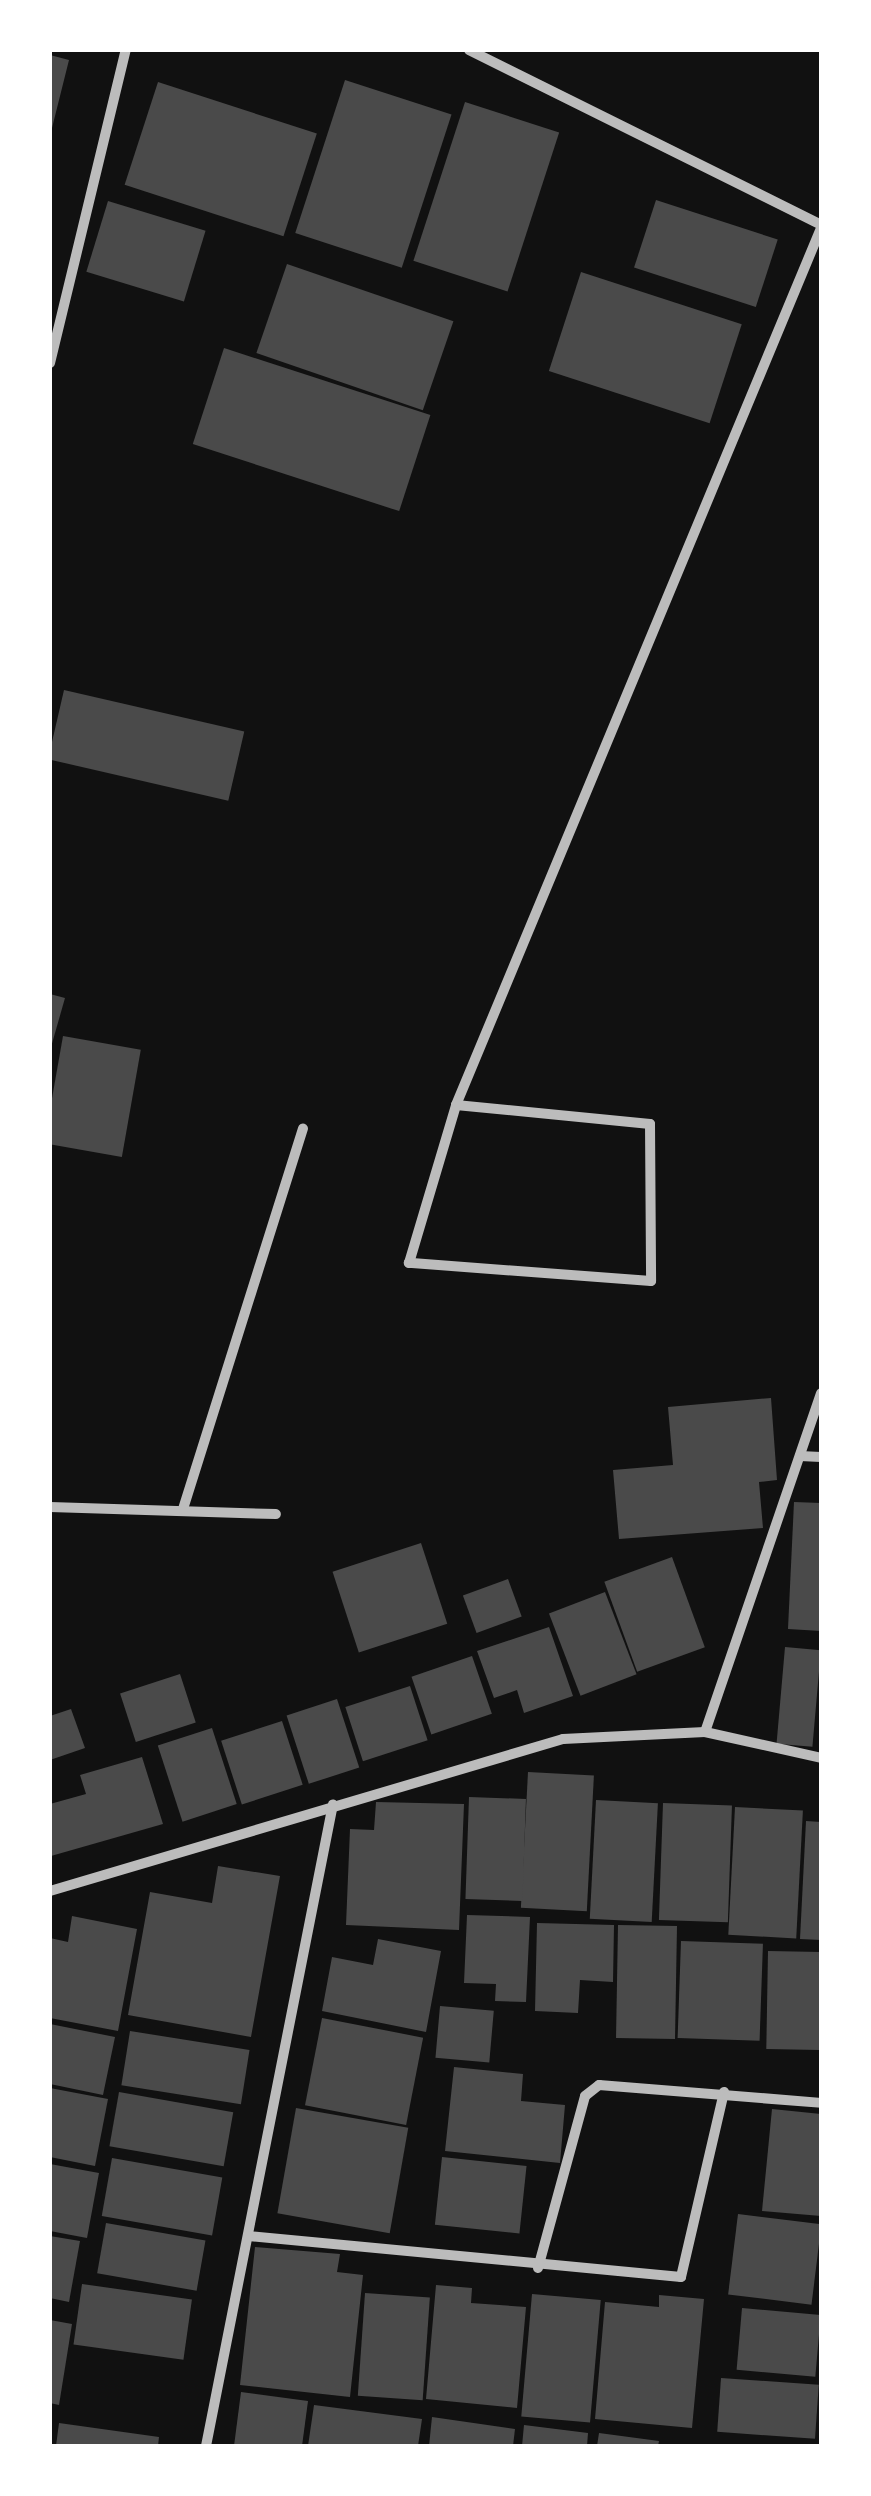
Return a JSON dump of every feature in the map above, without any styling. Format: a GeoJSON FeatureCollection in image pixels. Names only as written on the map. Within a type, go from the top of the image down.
{"type":"FeatureCollection","features":[{"type":"Feature","properties":{"kind":"street"},"geometry":{"type":"LineString","coordinates":[[50,364],[126,50]]}},
{"type":"Feature","properties":{"kind":"street"},"geometry":{"type":"LineString","coordinates":[[456,1105],[650,1124],[651,1281],[412,1270],[456,1105],[821,226],[469,50]]}},
{"type":"Feature","properties":{"kind":"street"},"geometry":{"type":"LineString","coordinates":[[184,1509],[303,1128]]}},
{"type":"Feature","properties":{"kind":"street"},"geometry":{"type":"LineString","coordinates":[[705,1732],[821,1393]]}},
{"type":"Feature","properties":{"kind":"street"},"geometry":{"type":"LineString","coordinates":[[800,1456],[821,1456]]}},
{"type":"Feature","properties":{"kind":"street"},"geometry":{"type":"LineString","coordinates":[[50,1507],[276,1514]]}},
{"type":"Feature","properties":{"kind":"street"},"geometry":{"type":"LineString","coordinates":[[50,1890],[563,1739],[705,1732],[821,1758]]}},
{"type":"Feature","properties":{"kind":"street"},"geometry":{"type":"LineString","coordinates":[[206,2446],[334,1804]]}},
{"type":"Feature","properties":{"kind":"street"},"geometry":{"type":"LineString","coordinates":[[538,2268],[585,2096],[617,2082],[821,2102]]}},
{"type":"Feature","properties":{"kind":"street"},"geometry":{"type":"LineString","coordinates":[[248,2236],[538,2268],[681,2277],[724,2092]]}},
{"type":"Feature","properties":{"kind":"building"},"geometry":{"type":"Polygon","coordinates":[[[50,55],[69,60],[51,132],[50,132],[50,55]]]}},
{"type":"Feature","properties":{"kind":"building"},"geometry":{"type":"Polygon","coordinates":[[[345,80],[452,115],[402,268],[295,233],[345,80]]]}},
{"type":"Feature","properties":{"kind":"building"},"geometry":{"type":"Polygon","coordinates":[[[158,82],[317,134],[283,236],[125,185],[158,82]]]}},
{"type":"Feature","properties":{"kind":"building"},"geometry":{"type":"Polygon","coordinates":[[[465,102],[559,133],[508,291],[413,261],[465,102]]]}},
{"type":"Feature","properties":{"kind":"building"},"geometry":{"type":"Polygon","coordinates":[[[656,200],[778,240],[756,307],[634,268],[656,200]]]}},
{"type":"Feature","properties":{"kind":"building"},"geometry":{"type":"Polygon","coordinates":[[[108,201],[206,231],[184,302],[86,272],[108,201]]]}},
{"type":"Feature","properties":{"kind":"building"},"geometry":{"type":"Polygon","coordinates":[[[287,264],[453,321],[423,410],[256,353],[287,264]]]}},
{"type":"Feature","properties":{"kind":"building"},"geometry":{"type":"Polygon","coordinates":[[[581,272],[742,324],[710,423],[549,371],[581,272]]]}},
{"type":"Feature","properties":{"kind":"building"},"geometry":{"type":"Polygon","coordinates":[[[224,348],[430,415],[399,511],[193,444],[224,348]]]}},
{"type":"Feature","properties":{"kind":"building"},"geometry":{"type":"Polygon","coordinates":[[[64,690],[244,732],[228,801],[50,760],[64,690]]]}},
{"type":"Feature","properties":{"kind":"building"},"geometry":{"type":"Polygon","coordinates":[[[50,994],[65,998],[51,1047],[50,1047],[50,994]]]}},
{"type":"Feature","properties":{"kind":"building"},"geometry":{"type":"Polygon","coordinates":[[[63,1036],[141,1050],[122,1157],[50,1144],[50,1110],[63,1036]]]}},
{"type":"Feature","properties":{"kind":"building"},"geometry":{"type":"Polygon","coordinates":[[[771,1398],[777,1480],[759,1482],[763,1528],[619,1539],[613,1470],[673,1465],[668,1407],[771,1398]]]}},
{"type":"Feature","properties":{"kind":"building"},"geometry":{"type":"Polygon","coordinates":[[[794,1502],[821,1503],[821,1631],[788,1629],[794,1502]]]}},
{"type":"Feature","properties":{"kind":"building"},"geometry":{"type":"Polygon","coordinates":[[[421,1543],[447,1624],[359,1653],[333,1572],[421,1543]]]}},
{"type":"Feature","properties":{"kind":"building"},"geometry":{"type":"Polygon","coordinates":[[[672,1557],[705,1647],[637,1672],[604,1582],[672,1557]]]}},
{"type":"Feature","properties":{"kind":"building"},"geometry":{"type":"Polygon","coordinates":[[[508,1579],[522,1617],[477,1633],[463,1595],[508,1579]]]}},
{"type":"Feature","properties":{"kind":"building"},"geometry":{"type":"Polygon","coordinates":[[[605,1592],[637,1674],[581,1696],[549,1614],[605,1592]]]}},
{"type":"Feature","properties":{"kind":"building"},"geometry":{"type":"Polygon","coordinates":[[[549,1627],[573,1696],[524,1713],[517,1690],[494,1698],[477,1651],[549,1627]]]}},
{"type":"Feature","properties":{"kind":"building"},"geometry":{"type":"Polygon","coordinates":[[[785,1647],[821,1650],[812,1747],[777,1744],[785,1647]]]}},
{"type":"Feature","properties":{"kind":"building"},"geometry":{"type":"Polygon","coordinates":[[[472,1656],[492,1714],[431,1735],[411,1677],[472,1656]]]}},
{"type":"Feature","properties":{"kind":"building"},"geometry":{"type":"Polygon","coordinates":[[[180,1674],[196,1723],[136,1742],[120,1693],[180,1674]]]}},
{"type":"Feature","properties":{"kind":"building"},"geometry":{"type":"Polygon","coordinates":[[[410,1686],[428,1740],[363,1761],[345,1707],[410,1686]]]}},
{"type":"Feature","properties":{"kind":"building"},"geometry":{"type":"Polygon","coordinates":[[[337,1699],[359,1767],[309,1784],[287,1715],[337,1699]]]}},
{"type":"Feature","properties":{"kind":"building"},"geometry":{"type":"Polygon","coordinates":[[[71,1709],[85,1748],[50,1760],[50,1716],[71,1709]]]}},
{"type":"Feature","properties":{"kind":"building"},"geometry":{"type":"Polygon","coordinates":[[[282,1721],[303,1785],[242,1804],[221,1741],[282,1721]]]}},
{"type":"Feature","properties":{"kind":"building"},"geometry":{"type":"Polygon","coordinates":[[[212,1728],[237,1804],[183,1822],[158,1746],[212,1728]]]}},
{"type":"Feature","properties":{"kind":"building"},"geometry":{"type":"Polygon","coordinates":[[[142,1757],[163,1824],[51,1856],[50,1804],[86,1794],[80,1775],[142,1757]]]}},
{"type":"Feature","properties":{"kind":"building"},"geometry":{"type":"Polygon","coordinates":[[[528,1772],[594,1775],[587,1911],[521,1908],[528,1772]]]}},
{"type":"Feature","properties":{"kind":"building"},"geometry":{"type":"Polygon","coordinates":[[[469,1797],[526,1799],[522,1901],[465,1899],[469,1797]]]}},
{"type":"Feature","properties":{"kind":"building"},"geometry":{"type":"Polygon","coordinates":[[[596,1800],[658,1803],[652,1922],[590,1919],[596,1800]]]}},
{"type":"Feature","properties":{"kind":"building"},"geometry":{"type":"Polygon","coordinates":[[[376,1802],[464,1804],[459,1930],[346,1925],[350,1829],[374,1830],[376,1802]]]}},
{"type":"Feature","properties":{"kind":"building"},"geometry":{"type":"Polygon","coordinates":[[[663,1803],[732,1805],[728,1922],[659,1920],[663,1803]]]}},
{"type":"Feature","properties":{"kind":"building"},"geometry":{"type":"Polygon","coordinates":[[[735,1807],[803,1811],[796,1938],[728,1935],[735,1807]]]}},
{"type":"Feature","properties":{"kind":"building"},"geometry":{"type":"Polygon","coordinates":[[[806,1821],[821,1822],[821,1940],[800,1939],[806,1821]]]}},
{"type":"Feature","properties":{"kind":"building"},"geometry":{"type":"Polygon","coordinates":[[[218,1866],[280,1876],[251,2037],[128,2015],[150,1892],[212,1903],[218,1866]]]}},
{"type":"Feature","properties":{"kind":"building"},"geometry":{"type":"Polygon","coordinates":[[[467,1915],[530,1917],[526,2002],[495,2001],[496,1984],[464,1983],[467,1915]]]}},
{"type":"Feature","properties":{"kind":"building"},"geometry":{"type":"Polygon","coordinates":[[[72,1916],[137,1929],[118,2031],[50,2018],[50,1938],[68,1942],[72,1916]]]}},
{"type":"Feature","properties":{"kind":"building"},"geometry":{"type":"Polygon","coordinates":[[[537,1923],[614,1925],[613,1982],[580,1980],[578,2013],[535,2011],[537,1923]]]}},
{"type":"Feature","properties":{"kind":"building"},"geometry":{"type":"Polygon","coordinates":[[[618,1925],[677,1926],[675,2039],[616,2038],[618,1925]]]}},
{"type":"Feature","properties":{"kind":"building"},"geometry":{"type":"Polygon","coordinates":[[[378,1939],[441,1951],[426,2032],[322,2011],[332,1957],[373,1965],[378,1939]]]}},
{"type":"Feature","properties":{"kind":"building"},"geometry":{"type":"Polygon","coordinates":[[[681,1941],[763,1944],[760,2041],[678,2038],[681,1941]]]}},
{"type":"Feature","properties":{"kind":"building"},"geometry":{"type":"Polygon","coordinates":[[[768,1951],[821,1952],[819,2050],[766,2049],[768,1951]]]}},
{"type":"Feature","properties":{"kind":"building"},"geometry":{"type":"Polygon","coordinates":[[[440,2006],[494,2011],[489,2063],[435,2058],[440,2006]]]}},
{"type":"Feature","properties":{"kind":"building"},"geometry":{"type":"Polygon","coordinates":[[[322,2018],[423,2038],[406,2125],[305,2105],[322,2018]]]}},
{"type":"Feature","properties":{"kind":"building"},"geometry":{"type":"Polygon","coordinates":[[[50,2024],[115,2037],[103,2095],[50,2084],[50,2024]]]}},
{"type":"Feature","properties":{"kind":"building"},"geometry":{"type":"Polygon","coordinates":[[[130,2031],[250,2050],[241,2104],[121,2085],[130,2031]]]}},
{"type":"Feature","properties":{"kind":"building"},"geometry":{"type":"Polygon","coordinates":[[[454,2067],[523,2074],[521,2101],[565,2105],[560,2163],[445,2151],[454,2067]]]}},
{"type":"Feature","properties":{"kind":"building"},"geometry":{"type":"Polygon","coordinates":[[[50,2088],[108,2099],[95,2166],[50,2157],[50,2088]]]}},
{"type":"Feature","properties":{"kind":"building"},"geometry":{"type":"Polygon","coordinates":[[[119,2092],[233,2112],[224,2166],[109,2146],[119,2092]]]}},
{"type":"Feature","properties":{"kind":"building"},"geometry":{"type":"Polygon","coordinates":[[[296,2108],[408,2128],[390,2233],[277,2213],[296,2108]]]}},
{"type":"Feature","properties":{"kind":"building"},"geometry":{"type":"Polygon","coordinates":[[[772,2109],[821,2114],[821,2216],[762,2211],[772,2109]]]}},
{"type":"Feature","properties":{"kind":"building"},"geometry":{"type":"Polygon","coordinates":[[[442,2157],[527,2166],[519,2234],[435,2225],[442,2157]]]}},
{"type":"Feature","properties":{"kind":"building"},"geometry":{"type":"Polygon","coordinates":[[[112,2158],[222,2177],[212,2236],[102,2216],[112,2158]]]}},
{"type":"Feature","properties":{"kind":"building"},"geometry":{"type":"Polygon","coordinates":[[[50,2164],[99,2173],[87,2238],[50,2231],[50,2164]]]}},
{"type":"Feature","properties":{"kind":"building"},"geometry":{"type":"Polygon","coordinates":[[[738,2214],[821,2224],[812,2305],[728,2294],[738,2214]]]}},
{"type":"Feature","properties":{"kind":"building"},"geometry":{"type":"Polygon","coordinates":[[[106,2223],[205,2241],[197,2291],[97,2273],[106,2223]]]}},
{"type":"Feature","properties":{"kind":"building"},"geometry":{"type":"Polygon","coordinates":[[[50,2236],[80,2241],[69,2302],[50,2298],[50,2236]]]}},
{"type":"Feature","properties":{"kind":"building"},"geometry":{"type":"Polygon","coordinates":[[[255,2247],[340,2254],[337,2272],[363,2275],[350,2397],[240,2385],[255,2247]]]}},
{"type":"Feature","properties":{"kind":"building"},"geometry":{"type":"Polygon","coordinates":[[[82,2284],[192,2299],[183,2360],[74,2344],[82,2284]]]}},
{"type":"Feature","properties":{"kind":"building"},"geometry":{"type":"Polygon","coordinates":[[[436,2285],[472,2288],[471,2303],[526,2307],[517,2408],[426,2399],[436,2285]]]}},
{"type":"Feature","properties":{"kind":"building"},"geometry":{"type":"Polygon","coordinates":[[[365,2293],[430,2298],[423,2400],[358,2396],[365,2293]]]}},
{"type":"Feature","properties":{"kind":"building"},"geometry":{"type":"Polygon","coordinates":[[[532,2294],[601,2300],[590,2423],[521,2417],[532,2294]]]}},
{"type":"Feature","properties":{"kind":"building"},"geometry":{"type":"Polygon","coordinates":[[[659,2295],[704,2299],[692,2428],[595,2419],[605,2302],[659,2307],[659,2295]]]}},
{"type":"Feature","properties":{"kind":"building"},"geometry":{"type":"Polygon","coordinates":[[[742,2308],[821,2315],[815,2377],[737,2370],[742,2308]]]}},
{"type":"Feature","properties":{"kind":"building"},"geometry":{"type":"Polygon","coordinates":[[[50,2320],[72,2324],[59,2405],[50,2403],[50,2320]]]}},
{"type":"Feature","properties":{"kind":"building"},"geometry":{"type":"Polygon","coordinates":[[[721,2378],[819,2385],[815,2439],[717,2432],[721,2378]]]}},
{"type":"Feature","properties":{"kind":"building"},"geometry":{"type":"Polygon","coordinates":[[[241,2392],[308,2401],[302,2446],[234,2446],[241,2392]]]}},
{"type":"Feature","properties":{"kind":"building"},"geometry":{"type":"Polygon","coordinates":[[[314,2405],[422,2419],[418,2446],[308,2446],[314,2405]]]}},
{"type":"Feature","properties":{"kind":"building"},"geometry":{"type":"Polygon","coordinates":[[[432,2417],[515,2429],[513,2446],[429,2446],[432,2417]]]}},
{"type":"Feature","properties":{"kind":"building"},"geometry":{"type":"Polygon","coordinates":[[[59,2423],[159,2437],[158,2446],[56,2446],[59,2423]]]}},
{"type":"Feature","properties":{"kind":"building"},"geometry":{"type":"Polygon","coordinates":[[[524,2425],[588,2433],[587,2446],[522,2446],[524,2425]]]}},
{"type":"Feature","properties":{"kind":"building"},"geometry":{"type":"Polygon","coordinates":[[[599,2433],[659,2441],[658,2446],[597,2446],[599,2433]]]}}]}
